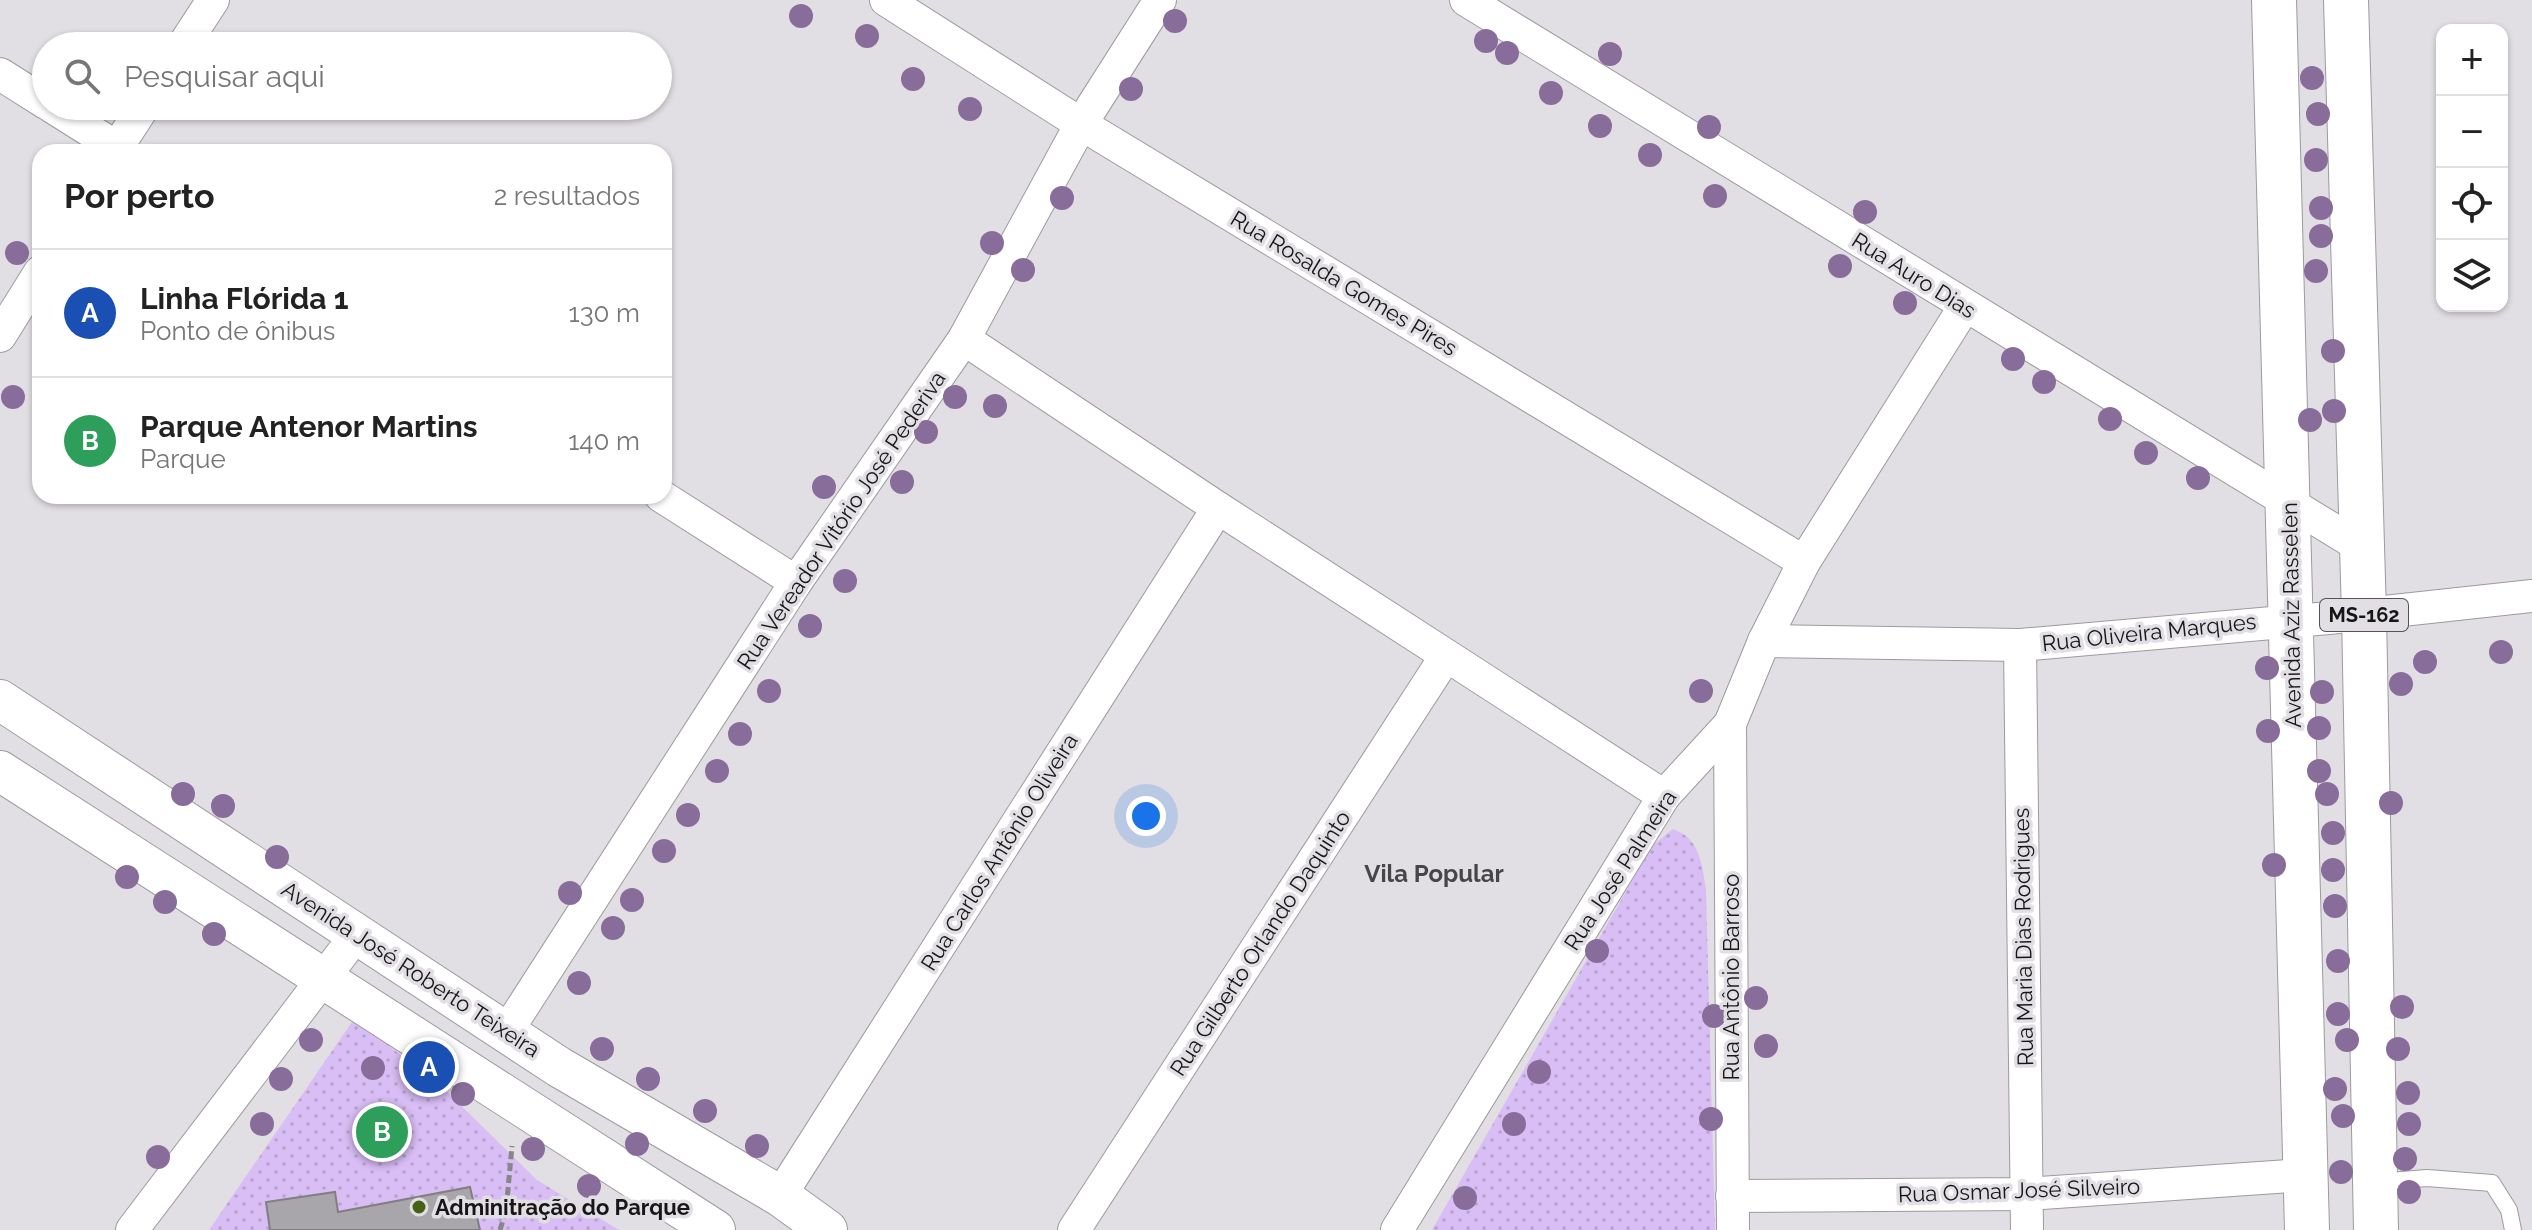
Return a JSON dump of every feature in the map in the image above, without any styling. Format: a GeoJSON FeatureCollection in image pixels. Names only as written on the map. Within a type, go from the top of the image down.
{"type":"FeatureCollection","features":[{"type":"Feature","properties":{"kind":"main road","name":"Avenida Aziz Rasselen"},"geometry":{"type":"LineString","coordinates":[[2274,0],[2289,505],[2328,617],[2375,1182],[2376,1230]]}},
{"type":"Feature","properties":{"kind":"main road","name":"Avenida Aziz Rasselen"},"geometry":{"type":"LineString","coordinates":[[2307,1230],[2305,1175],[2328,617],[2363,548],[2346,0]]}},
{"type":"Feature","properties":{"kind":"street"},"geometry":{"type":"LineString","coordinates":[[192,32],[213,0]]}},
{"type":"Feature","properties":{"kind":"street","name":"Rua Rosalda Gomes Pires"},"geometry":{"type":"LineString","coordinates":[[886,0],[1081,124],[1804,562]]}},
{"type":"Feature","properties":{"kind":"street","name":"Rua Vereador Vitório José Pederiva"},"geometry":{"type":"LineString","coordinates":[[507,1031],[796,582],[964,339],[1081,124],[1160,0]]}},
{"type":"Feature","properties":{"kind":"street","name":"Rua Auro Dias"},"geometry":{"type":"LineString","coordinates":[[1466,0],[2363,548]]}},
{"type":"Feature","properties":{"kind":"street"},"geometry":{"type":"LineString","coordinates":[[0,74],[32,94]]}},
{"type":"Feature","properties":{"kind":"street"},"geometry":{"type":"LineString","coordinates":[[72,120],[109,144]]}},
{"type":"Feature","properties":{"kind":"street"},"geometry":{"type":"LineString","coordinates":[[122,144],[136,120]]}},
{"type":"Feature","properties":{"kind":"street"},"geometry":{"type":"LineString","coordinates":[[0,336],[32,285]]}},
{"type":"Feature","properties":{"kind":"street","name":"Rua José Palmeira"},"geometry":{"type":"LineString","coordinates":[[1397,1230],[1664,796],[1730,724],[1764,641],[1804,562],[1965,306]]}},
{"type":"Feature","properties":{"kind":"street"},"geometry":{"type":"LineString","coordinates":[[964,339],[1218,508],[1664,796]]}},
{"type":"Feature","properties":{"kind":"street"},"geometry":{"type":"LineString","coordinates":[[672,503],[796,582]]}},
{"type":"Feature","properties":{"kind":"street","name":"Rua Carlos Antônio Oliveira"},"geometry":{"type":"LineString","coordinates":[[780,1196],[1218,508]]}},
{"type":"Feature","properties":{"kind":"street","name":"Rua Oliveira Marques"},"geometry":{"type":"LineString","coordinates":[[1764,641],[2020,645],[2532,596]]}},
{"type":"Feature","properties":{"kind":"street","name":"Rua Maria Dias Rodrigues"},"geometry":{"type":"LineString","coordinates":[[2020,645],[2027,1230]]}},
{"type":"Feature","properties":{"kind":"street","name":"Rua Gilberto Orlando Daquinto"},"geometry":{"type":"LineString","coordinates":[[1074,1230],[1446,656]]}},
{"type":"Feature","properties":{"kind":"street","name":"Avenida José Roberto Teixeira"},"geometry":{"type":"LineString","coordinates":[[0,700],[559,1067],[780,1196],[827,1230]]}},
{"type":"Feature","properties":{"kind":"street","name":"Rua Antônio Barroso"},"geometry":{"type":"LineString","coordinates":[[1730,724],[1733,1230]]}},
{"type":"Feature","properties":{"kind":"street"},"geometry":{"type":"LineString","coordinates":[[0,771],[715,1230]]}},
{"type":"Feature","properties":{"kind":"street"},"geometry":{"type":"LineString","coordinates":[[132,1230],[357,934]]}},
{"type":"Feature","properties":{"kind":"street"},"geometry":{"type":"LineString","coordinates":[[477,1076],[507,1031]]}},
{"type":"Feature","properties":{"kind":"street","name":"Rua Osmar José Silveiro"},"geometry":{"type":"LineString","coordinates":[[1732,1196],[2026,1194],[2305,1175]]}},
{"type":"Feature","properties":{"kind":"lane"},"geometry":{"type":"LineString","coordinates":[[2375,1182],[2427,1178],[2492,1183],[2509,1210],[2513,1230]]}},
{"type":"Feature","properties":{"kind":"path"},"geometry":{"type":"LineString","coordinates":[[500,1230],[506,1211],[515,1101]]}},
{"type":"Feature","properties":{"kind":"shaded area"},"geometry":{"type":"Polygon","coordinates":[[[1673,829],[1689,839],[1698,853],[1706,889],[1715,1230],[1432,1230],[1652,846],[1673,829]]]}},
{"type":"Feature","properties":{"kind":"shaded area"},"geometry":{"type":"Polygon","coordinates":[[[354,1019],[439,1084],[537,1180],[619,1230],[209,1230],[354,1019]]]}},
{"type":"Feature","properties":{"kind":"building","name":"Adminitração do Parque"},"geometry":{"type":"Polygon","coordinates":[[[470,1187],[480,1230],[270,1230],[266,1202],[335,1192],[338,1212],[470,1187]]]}},
{"type":"Feature","properties":{"kind":"place","name":"Linha Flórida 1"},"geometry":{"type":"Point","coordinates":[429,1067]}},
{"type":"Feature","properties":{"kind":"place","name":"Parque Antenor Martins"},"geometry":{"type":"Point","coordinates":[382,1132]}},
{"type":"Feature","properties":{"kind":"place","name":"Adminitração do Parque"},"geometry":{"type":"Point","coordinates":[419,1207]}},
{"type":"Feature","properties":{"kind":"district","name":"Vila Popular"},"geometry":{"type":"Point","coordinates":[1434,874]}}]}
